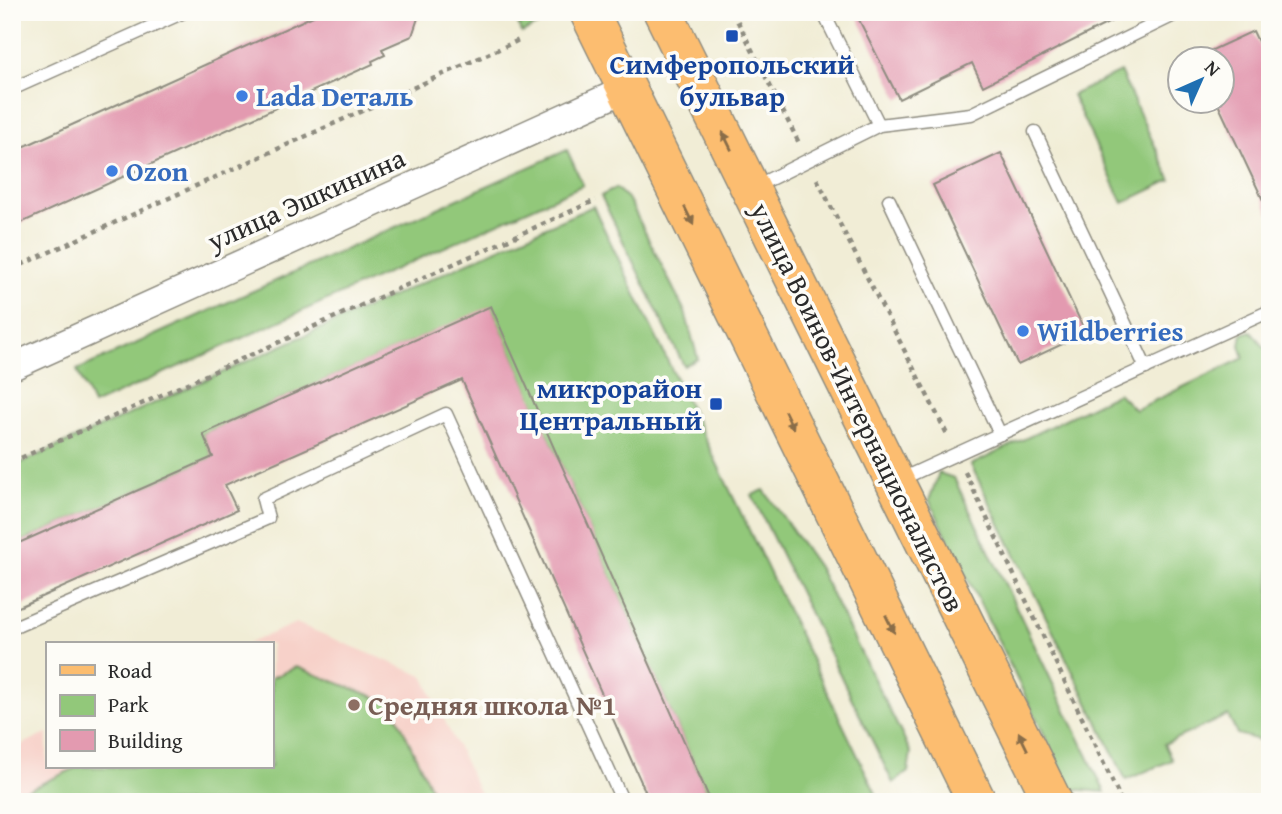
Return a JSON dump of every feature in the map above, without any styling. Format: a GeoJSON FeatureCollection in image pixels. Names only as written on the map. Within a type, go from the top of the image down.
{"type":"FeatureCollection","features":[{"type":"Feature","properties":{"kind":"main road"},"geometry":{"type":"LineString","coordinates":[[589,12],[977,802]]}},
{"type":"Feature","properties":{"kind":"main road","name":"улица Воинов-Интернационалистов"},"geometry":{"type":"LineString","coordinates":[[663,12],[1053,802]]}},
{"type":"Feature","properties":{"kind":"street","name":"улица Эшкинина"},"geometry":{"type":"LineString","coordinates":[[12,367],[626,89]]}},
{"type":"Feature","properties":{"kind":"lane"},"geometry":{"type":"LineString","coordinates":[[12,89],[184,12]]}},
{"type":"Feature","properties":{"kind":"lane"},"geometry":{"type":"LineString","coordinates":[[823,12],[879,125]]}},
{"type":"Feature","properties":{"kind":"lane"},"geometry":{"type":"LineString","coordinates":[[750,189],[879,125],[971,114],[1180,12]]}},
{"type":"Feature","properties":{"kind":"lane"},"geometry":{"type":"LineString","coordinates":[[1035,132],[1146,368]]}},
{"type":"Feature","properties":{"kind":"lane"},"geometry":{"type":"LineString","coordinates":[[889,200],[1000,434]]}},
{"type":"Feature","properties":{"kind":"lane"},"geometry":{"type":"LineString","coordinates":[[895,482],[1270,312]]}},
{"type":"Feature","properties":{"kind":"lane"},"geometry":{"type":"LineString","coordinates":[[12,628],[268,517],[263,499],[446,414],[623,802]]}},
{"type":"Feature","properties":{"kind":"path"},"geometry":{"type":"LineString","coordinates":[[733,12],[957,454],[1122,802]]}},
{"type":"Feature","properties":{"kind":"path"},"geometry":{"type":"LineString","coordinates":[[12,269],[519,40]]}},
{"type":"Feature","properties":{"kind":"path"},"geometry":{"type":"LineString","coordinates":[[12,462],[596,200]]}},
{"type":"Feature","properties":{"kind":"shaded area","name":"Средняя школа №1"},"geometry":{"type":"Polygon","coordinates":[[[296,623],[423,676],[484,802],[12,802],[12,749],[46,733],[46,768],[273,768],[273,642],[252,642],[296,623]]]}},
{"type":"Feature","properties":{"kind":"green space"},"geometry":{"type":"Polygon","coordinates":[[[512,12],[542,12],[546,21],[522,33],[512,12]]]}},
{"type":"Feature","properties":{"kind":"green space"},"geometry":{"type":"Polygon","coordinates":[[[1120,72],[1171,180],[1123,203],[1072,95],[1120,72]]]}},
{"type":"Feature","properties":{"kind":"green space"},"geometry":{"type":"Polygon","coordinates":[[[567,150],[583,185],[93,405],[77,370],[567,150]]]}},
{"type":"Feature","properties":{"kind":"green space"},"geometry":{"type":"Polygon","coordinates":[[[616,188],[629,200],[685,312],[698,359],[684,366],[601,196],[616,188]]]}},
{"type":"Feature","properties":{"kind":"green space"},"geometry":{"type":"Polygon","coordinates":[[[593,206],[880,802],[711,802],[491,307],[203,434],[213,457],[12,546],[12,467],[593,206]]]}},
{"type":"Feature","properties":{"kind":"green space"},"geometry":{"type":"Polygon","coordinates":[[[1251,331],[1265,348],[1270,347],[1270,743],[1237,734],[1228,715],[1164,744],[1172,760],[1126,780],[971,465],[1118,393],[1135,410],[1244,358],[1240,345],[1242,334],[1251,331]]]}},
{"type":"Feature","properties":{"kind":"green space"},"geometry":{"type":"Polygon","coordinates":[[[939,473],[954,478],[1105,792],[1071,789],[929,500],[939,473]]]}},
{"type":"Feature","properties":{"kind":"green space"},"geometry":{"type":"Polygon","coordinates":[[[764,490],[818,567],[911,753],[908,772],[893,783],[752,495],[764,490]]]}},
{"type":"Feature","properties":{"kind":"green space","name":"Средняя школа №1"},"geometry":{"type":"Polygon","coordinates":[[[296,667],[391,703],[437,802],[12,802],[12,797],[76,768],[273,768],[273,677],[296,667]]]}},
{"type":"Feature","properties":{"kind":"building"},"geometry":{"type":"Polygon","coordinates":[[[322,12],[420,12],[412,36],[382,49],[385,55],[372,61],[373,64],[12,227],[12,152],[322,12]]]}},
{"type":"Feature","properties":{"kind":"building"},"geometry":{"type":"Polygon","coordinates":[[[855,12],[1130,12],[983,86],[972,63],[899,99],[855,12]]]}},
{"type":"Feature","properties":{"kind":"building"},"geometry":{"type":"Polygon","coordinates":[[[1253,31],[1270,67],[1270,215],[1224,116],[1236,116],[1236,46],[1221,46],[1253,31]]]}},
{"type":"Feature","properties":{"kind":"building"},"geometry":{"type":"Polygon","coordinates":[[[1001,153],[1086,333],[1018,365],[933,185],[1001,153]]]}},
{"type":"Feature","properties":{"kind":"building"},"geometry":{"type":"Polygon","coordinates":[[[491,306],[711,802],[650,802],[462,380],[225,485],[237,510],[12,610],[12,546],[213,457],[203,434],[491,306]]]}},
{"type":"Feature","properties":{"kind":"place","name":"Симферопольский бульвар"},"geometry":{"type":"Point","coordinates":[732,36]}},
{"type":"Feature","properties":{"kind":"place","name":"Lada Dеталь"},"geometry":{"type":"Point","coordinates":[242,96]}},
{"type":"Feature","properties":{"kind":"place","name":"Ozon"},"geometry":{"type":"Point","coordinates":[112,171]}},
{"type":"Feature","properties":{"kind":"place","name":"Wildberries"},"geometry":{"type":"Point","coordinates":[1023,331]}},
{"type":"Feature","properties":{"kind":"place","name":"микрорайон Центральный"},"geometry":{"type":"Point","coordinates":[716,404]}},
{"type":"Feature","properties":{"kind":"place","name":"Средняя школа №1"},"geometry":{"type":"Point","coordinates":[354,705]}}]}
